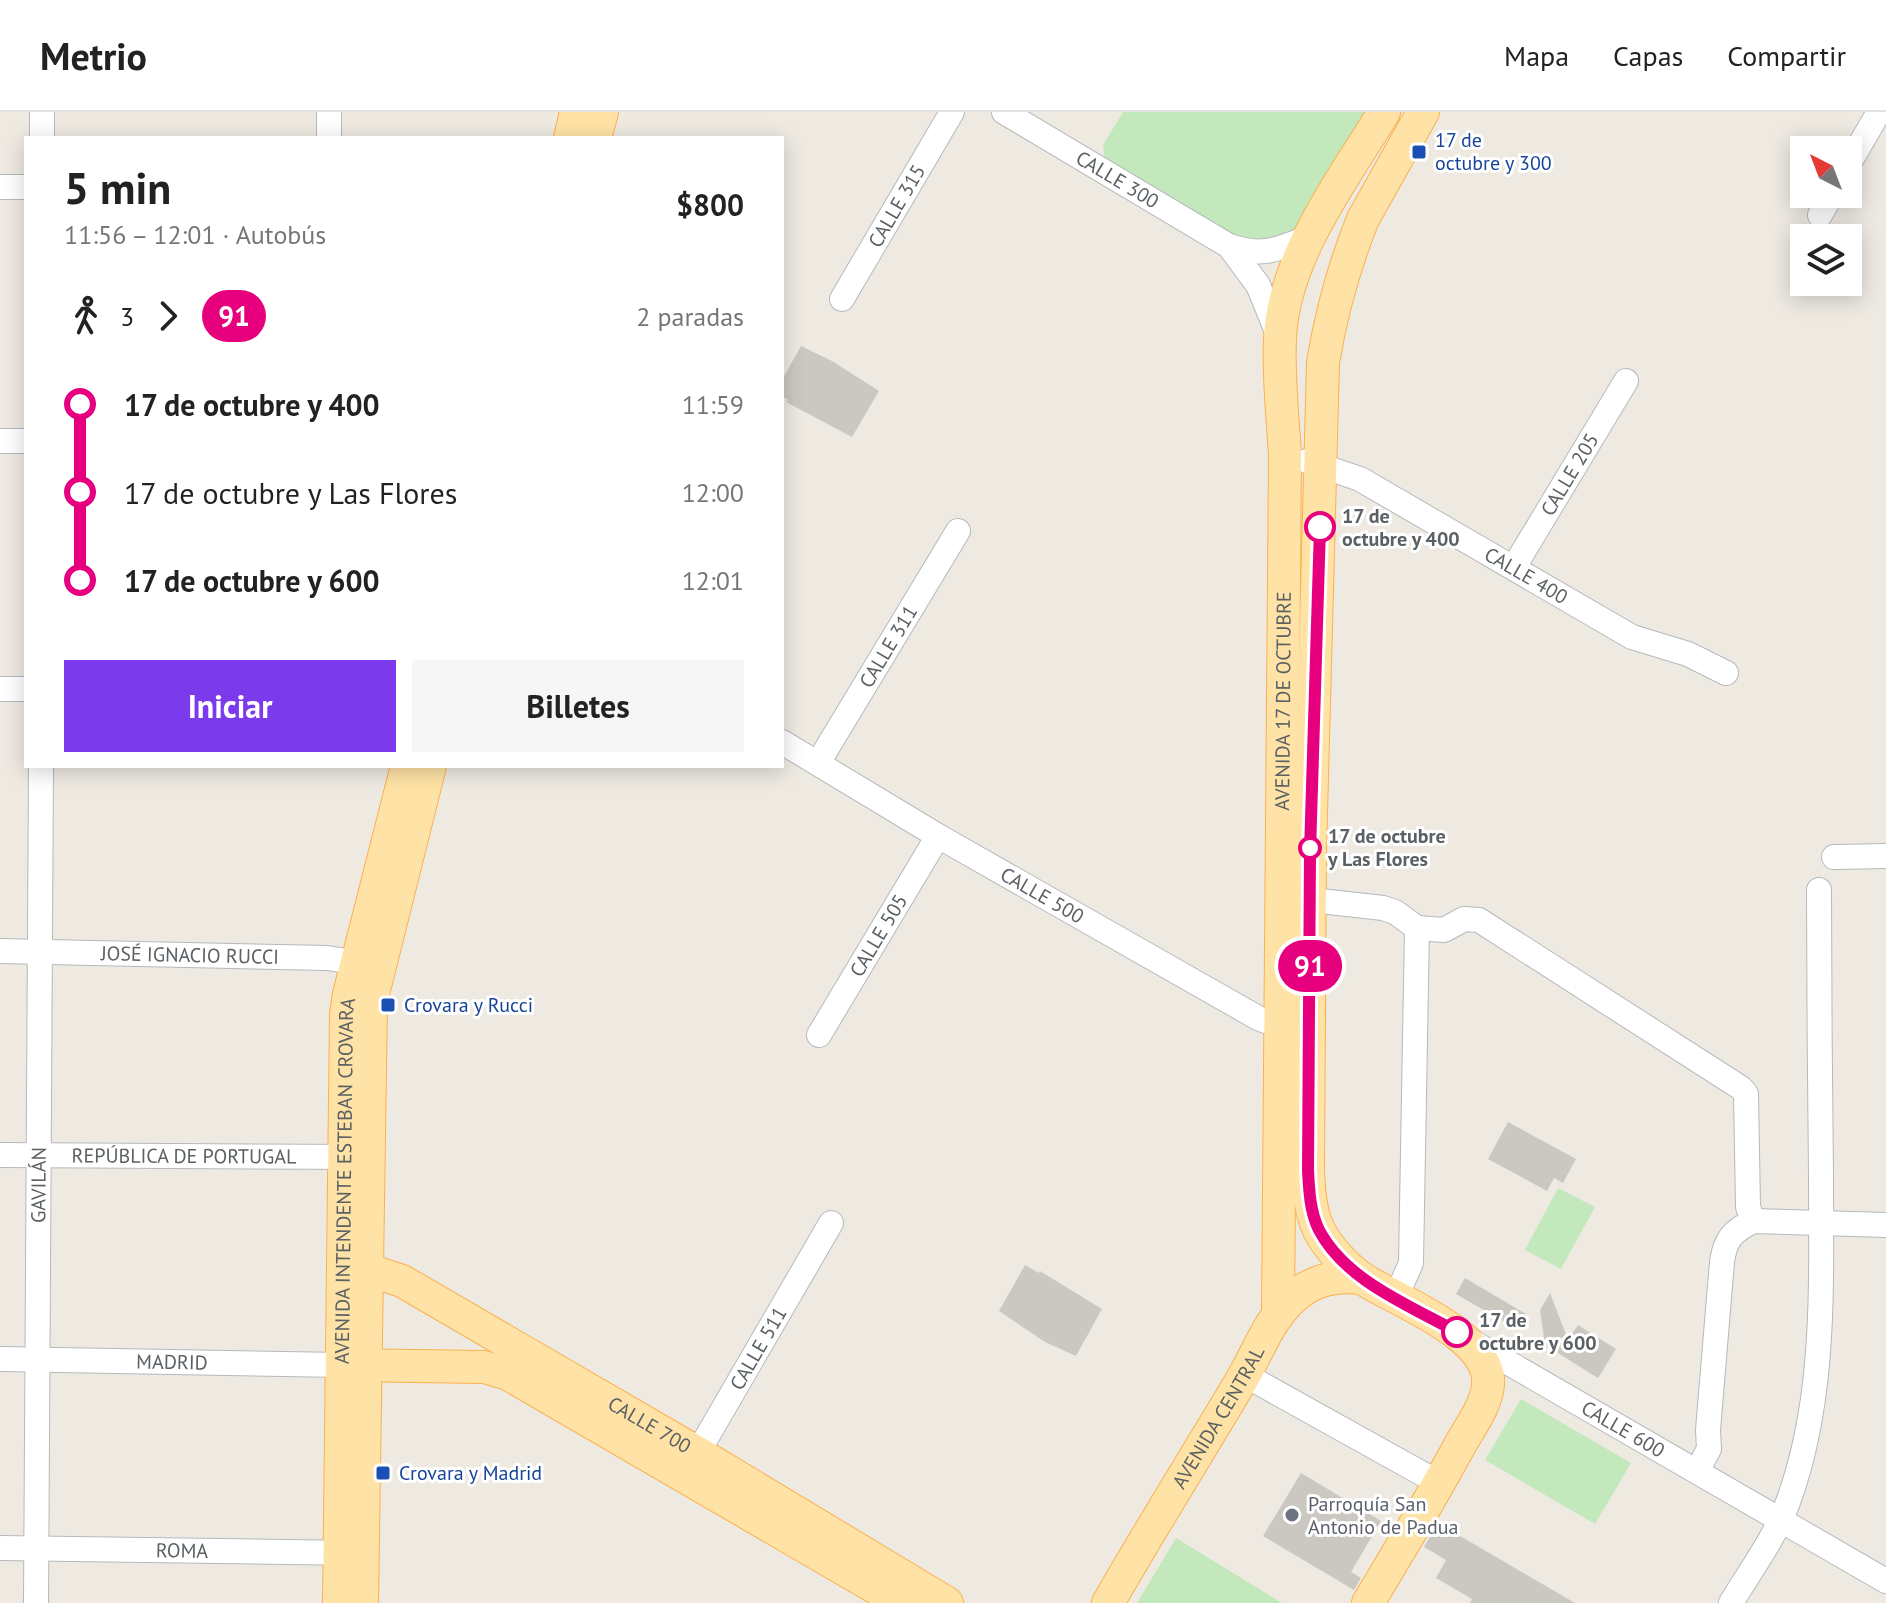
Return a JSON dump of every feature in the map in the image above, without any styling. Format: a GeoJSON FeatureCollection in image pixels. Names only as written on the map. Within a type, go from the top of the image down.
{"type":"FeatureCollection","features":[{"type":"Feature","properties":{"kind":"main road"},"geometry":{"type":"LineString","coordinates":[[570,136],[576,112]]}},
{"type":"Feature","properties":{"kind":"main road"},"geometry":{"type":"LineString","coordinates":[[596,136],[602,112]]}},
{"type":"Feature","properties":{"kind":"main road","name":"AVENIDA 17 DE OCTUBRE"},"geometry":{"type":"LineString","coordinates":[[1278,1315],[1294,1028],[1285,456],[1280,339],[1288,292],[1307,238],[1384,112]]}},
{"type":"Feature","properties":{"kind":"main road","name":"AVENIDA 17 DE OCTUBRE"},"geometry":{"type":"LineString","coordinates":[[1361,1278],[1326,1240],[1313,1213],[1294,1028],[1311,900],[1323,363],[1336,300],[1363,219],[1423,112]]}},
{"type":"Feature","properties":{"kind":"main road","name":"AVENIDA INTENDENTE ESTEBAN CROVARA"},"geometry":{"type":"LineString","coordinates":[[339,1603],[351,1552],[356,1157],[371,1002],[368,964],[407,768]]}},
{"type":"Feature","properties":{"kind":"main road","name":"AVENIDA INTENDENTE ESTEBAN CROVARA"},"geometry":{"type":"LineString","coordinates":[[368,964],[429,768]]}},
{"type":"Feature","properties":{"kind":"main road","name":"CALLE 700"},"geometry":{"type":"LineString","coordinates":[[356,1271],[402,1281],[904,1598],[947,1603]]}},
{"type":"Feature","properties":{"kind":"main road","name":"AVENIDA CENTRAL"},"geometry":{"type":"LineString","coordinates":[[1108,1603],[1278,1315],[1307,1287],[1333,1278],[1361,1278]]}},
{"type":"Feature","properties":{"kind":"main road","name":"CALLE 600"},"geometry":{"type":"LineString","coordinates":[[1361,1278],[1457,1332]]}},
{"type":"Feature","properties":{"kind":"main road"},"geometry":{"type":"LineString","coordinates":[[1368,1603],[1483,1403],[1488,1384],[1483,1362],[1457,1332]]}},
{"type":"Feature","properties":{"kind":"main road","name":"CALLE 700"},"geometry":{"type":"LineString","coordinates":[[354,1365],[496,1369],[692,1464]]}},
{"type":"Feature","properties":{"kind":"main road","name":"AVENIDA INTENDENTE ESTEBAN CROVARA"},"geometry":{"type":"LineString","coordinates":[[351,1552],[362,1603]]}},
{"type":"Feature","properties":{"kind":"street"},"geometry":{"type":"LineString","coordinates":[[42,112],[42,136]]}},
{"type":"Feature","properties":{"kind":"street"},"geometry":{"type":"LineString","coordinates":[[329,112],[329,136]]}},
{"type":"Feature","properties":{"kind":"street","name":"CALLE 315"},"geometry":{"type":"LineString","coordinates":[[842,299],[952,112]]}},
{"type":"Feature","properties":{"kind":"street","name":"CALLE 300"},"geometry":{"type":"LineString","coordinates":[[1004,112],[1229,246]]}},
{"type":"Feature","properties":{"kind":"street"},"geometry":{"type":"LineString","coordinates":[[1862,141],[1879,112]]}},
{"type":"Feature","properties":{"kind":"street"},"geometry":{"type":"LineString","coordinates":[[0,187],[24,187]]}},
{"type":"Feature","properties":{"kind":"street"},"geometry":{"type":"LineString","coordinates":[[1330,203],[1363,219]]}},
{"type":"Feature","properties":{"kind":"street"},"geometry":{"type":"LineString","coordinates":[[1229,246],[1250,253],[1264,253],[1307,238]]}},
{"type":"Feature","properties":{"kind":"street"},"geometry":{"type":"LineString","coordinates":[[1229,246],[1258,285],[1280,339]]}},
{"type":"Feature","properties":{"kind":"street","name":"CALLE 205"},"geometry":{"type":"LineString","coordinates":[[1514,567],[1626,381]]}},
{"type":"Feature","properties":{"kind":"street"},"geometry":{"type":"LineString","coordinates":[[0,441],[24,441]]}},
{"type":"Feature","properties":{"kind":"street","name":"CALLE 400"},"geometry":{"type":"LineString","coordinates":[[1285,456],[1360,479],[1632,637],[1688,654],[1726,673]]}},
{"type":"Feature","properties":{"kind":"street","name":"CALLE 311"},"geometry":{"type":"LineString","coordinates":[[818,763],[958,531]]}},
{"type":"Feature","properties":{"kind":"street"},"geometry":{"type":"LineString","coordinates":[[0,689],[24,689]]}},
{"type":"Feature","properties":{"kind":"street","name":"CALLE 500"},"geometry":{"type":"LineString","coordinates":[[784,743],[938,836],[1258,1018],[1294,1028]]}},
{"type":"Feature","properties":{"kind":"street","name":"GAVILÁN"},"geometry":{"type":"LineString","coordinates":[[36,1603],[41,768]]}},
{"type":"Feature","properties":{"kind":"street","name":"CALLE 505"},"geometry":{"type":"LineString","coordinates":[[819,1035],[938,836]]}},
{"type":"Feature","properties":{"kind":"street"},"geometry":{"type":"LineString","coordinates":[[1834,857],[1886,856]]}},
{"type":"Feature","properties":{"kind":"street"},"geometry":{"type":"LineString","coordinates":[[1731,1603],[1781,1519],[1797,1472],[1818,1365],[1821,1224],[1819,890]]}},
{"type":"Feature","properties":{"kind":"street"},"geometry":{"type":"LineString","coordinates":[[1311,900],[1383,908],[1395,912],[1417,928],[1444,930],[1464,919],[1479,920],[1741,1088],[1746,1094],[1748,1207],[1753,1221]]}},
{"type":"Feature","properties":{"kind":"street"},"geometry":{"type":"LineString","coordinates":[[1396,1297],[1411,1263],[1417,928]]}},
{"type":"Feature","properties":{"kind":"street","name":"JOSÉ IGNACIO RUCCI"},"geometry":{"type":"LineString","coordinates":[[0,951],[327,958],[368,964]]}},
{"type":"Feature","properties":{"kind":"street","name":"REPÚBLICA DE PORTUGAL"},"geometry":{"type":"LineString","coordinates":[[0,1155],[356,1157]]}},
{"type":"Feature","properties":{"kind":"street"},"geometry":{"type":"LineString","coordinates":[[1697,1471],[1709,1449],[1723,1252],[1735,1229],[1753,1221],[1886,1225]]}},
{"type":"Feature","properties":{"kind":"street","name":"CALLE 511"},"geometry":{"type":"LineString","coordinates":[[692,1464],[831,1223]]}},
{"type":"Feature","properties":{"kind":"street","name":"CALLE 600"},"geometry":{"type":"LineString","coordinates":[[1457,1332],[1886,1581]]}},
{"type":"Feature","properties":{"kind":"street","name":"MADRID"},"geometry":{"type":"LineString","coordinates":[[0,1359],[354,1365]]}},
{"type":"Feature","properties":{"kind":"street"},"geometry":{"type":"LineString","coordinates":[[1245,1375],[1439,1483]]}},
{"type":"Feature","properties":{"kind":"street"},"geometry":{"type":"LineString","coordinates":[[1483,1403],[1497,1387],[1508,1381],[1541,1380]]}},
{"type":"Feature","properties":{"kind":"street","name":"ROMA"},"geometry":{"type":"LineString","coordinates":[[0,1548],[351,1552]]}},
{"type":"Feature","properties":{"kind":"green space"},"geometry":{"type":"Polygon","coordinates":[[[1123,112],[1371,112],[1305,224],[1278,242],[1236,241],[1105,160],[1103,145],[1123,112]]]}},
{"type":"Feature","properties":{"kind":"green space"},"geometry":{"type":"Polygon","coordinates":[[[1558,1188],[1595,1207],[1561,1269],[1525,1250],[1558,1188]]]}},
{"type":"Feature","properties":{"kind":"green space"},"geometry":{"type":"Polygon","coordinates":[[[1521,1399],[1631,1463],[1595,1524],[1485,1460],[1521,1399]]]}},
{"type":"Feature","properties":{"kind":"green space"},"geometry":{"type":"Polygon","coordinates":[[[1176,1538],[1282,1603],[1137,1603],[1176,1538]]]}},
{"type":"Feature","properties":{"kind":"building"},"geometry":{"type":"Polygon","coordinates":[[[801,346],[832,361],[879,391],[852,437],[786,402],[784,376],[801,346]]]}},
{"type":"Feature","properties":{"kind":"building"},"geometry":{"type":"Polygon","coordinates":[[[1508,1122],[1576,1159],[1563,1183],[1554,1178],[1547,1191],[1488,1159],[1508,1122]]]}},
{"type":"Feature","properties":{"kind":"building"},"geometry":{"type":"Polygon","coordinates":[[[1025,1265],[1102,1309],[1076,1356],[1045,1342],[999,1311],[1025,1265]]]}},
{"type":"Feature","properties":{"kind":"building"},"geometry":{"type":"Polygon","coordinates":[[[1465,1278],[1526,1314],[1517,1329],[1456,1294],[1465,1278]]]}},
{"type":"Feature","properties":{"kind":"building"},"geometry":{"type":"Polygon","coordinates":[[[1550,1293],[1568,1340],[1578,1325],[1616,1349],[1598,1378],[1545,1345],[1540,1310],[1550,1293]]]}},
{"type":"Feature","properties":{"kind":"building"},"geometry":{"type":"Polygon","coordinates":[[[1301,1473],[1381,1521],[1351,1572],[1361,1578],[1354,1590],[1263,1536],[1301,1473]]]}},
{"type":"Feature","properties":{"kind":"building"},"geometry":{"type":"Polygon","coordinates":[[[1438,1523],[1575,1603],[1470,1603],[1472,1599],[1436,1578],[1446,1560],[1424,1547],[1438,1523]]]}},
{"type":"Feature","properties":{"kind":"bus line","name":"91"},"geometry":{"type":"LineString","coordinates":[[1320,527],[1310,852],[1309,1191],[1318,1229],[1340,1258],[1361,1278],[1457,1332]]}},
{"type":"Feature","properties":{"kind":"place","name":"17 de octubre y 300"},"geometry":{"type":"Point","coordinates":[1419,152]}},
{"type":"Feature","properties":{"kind":"place","name":"17 de octubre y 400"},"geometry":{"type":"Point","coordinates":[1320,527]}},
{"type":"Feature","properties":{"kind":"place","name":"17 de octubre y Las Flores"},"geometry":{"type":"Point","coordinates":[1310,848]}},
{"type":"Feature","properties":{"kind":"place","name":"Crovara y Rucci"},"geometry":{"type":"Point","coordinates":[388,1005]}},
{"type":"Feature","properties":{"kind":"place","name":"17 de octubre y 600"},"geometry":{"type":"Point","coordinates":[1457,1332]}},
{"type":"Feature","properties":{"kind":"place","name":"Crovara y Madrid"},"geometry":{"type":"Point","coordinates":[383,1473]}},
{"type":"Feature","properties":{"kind":"place","name":"Parroquía San Antonio de Padua"},"geometry":{"type":"Point","coordinates":[1292,1515]}}]}
